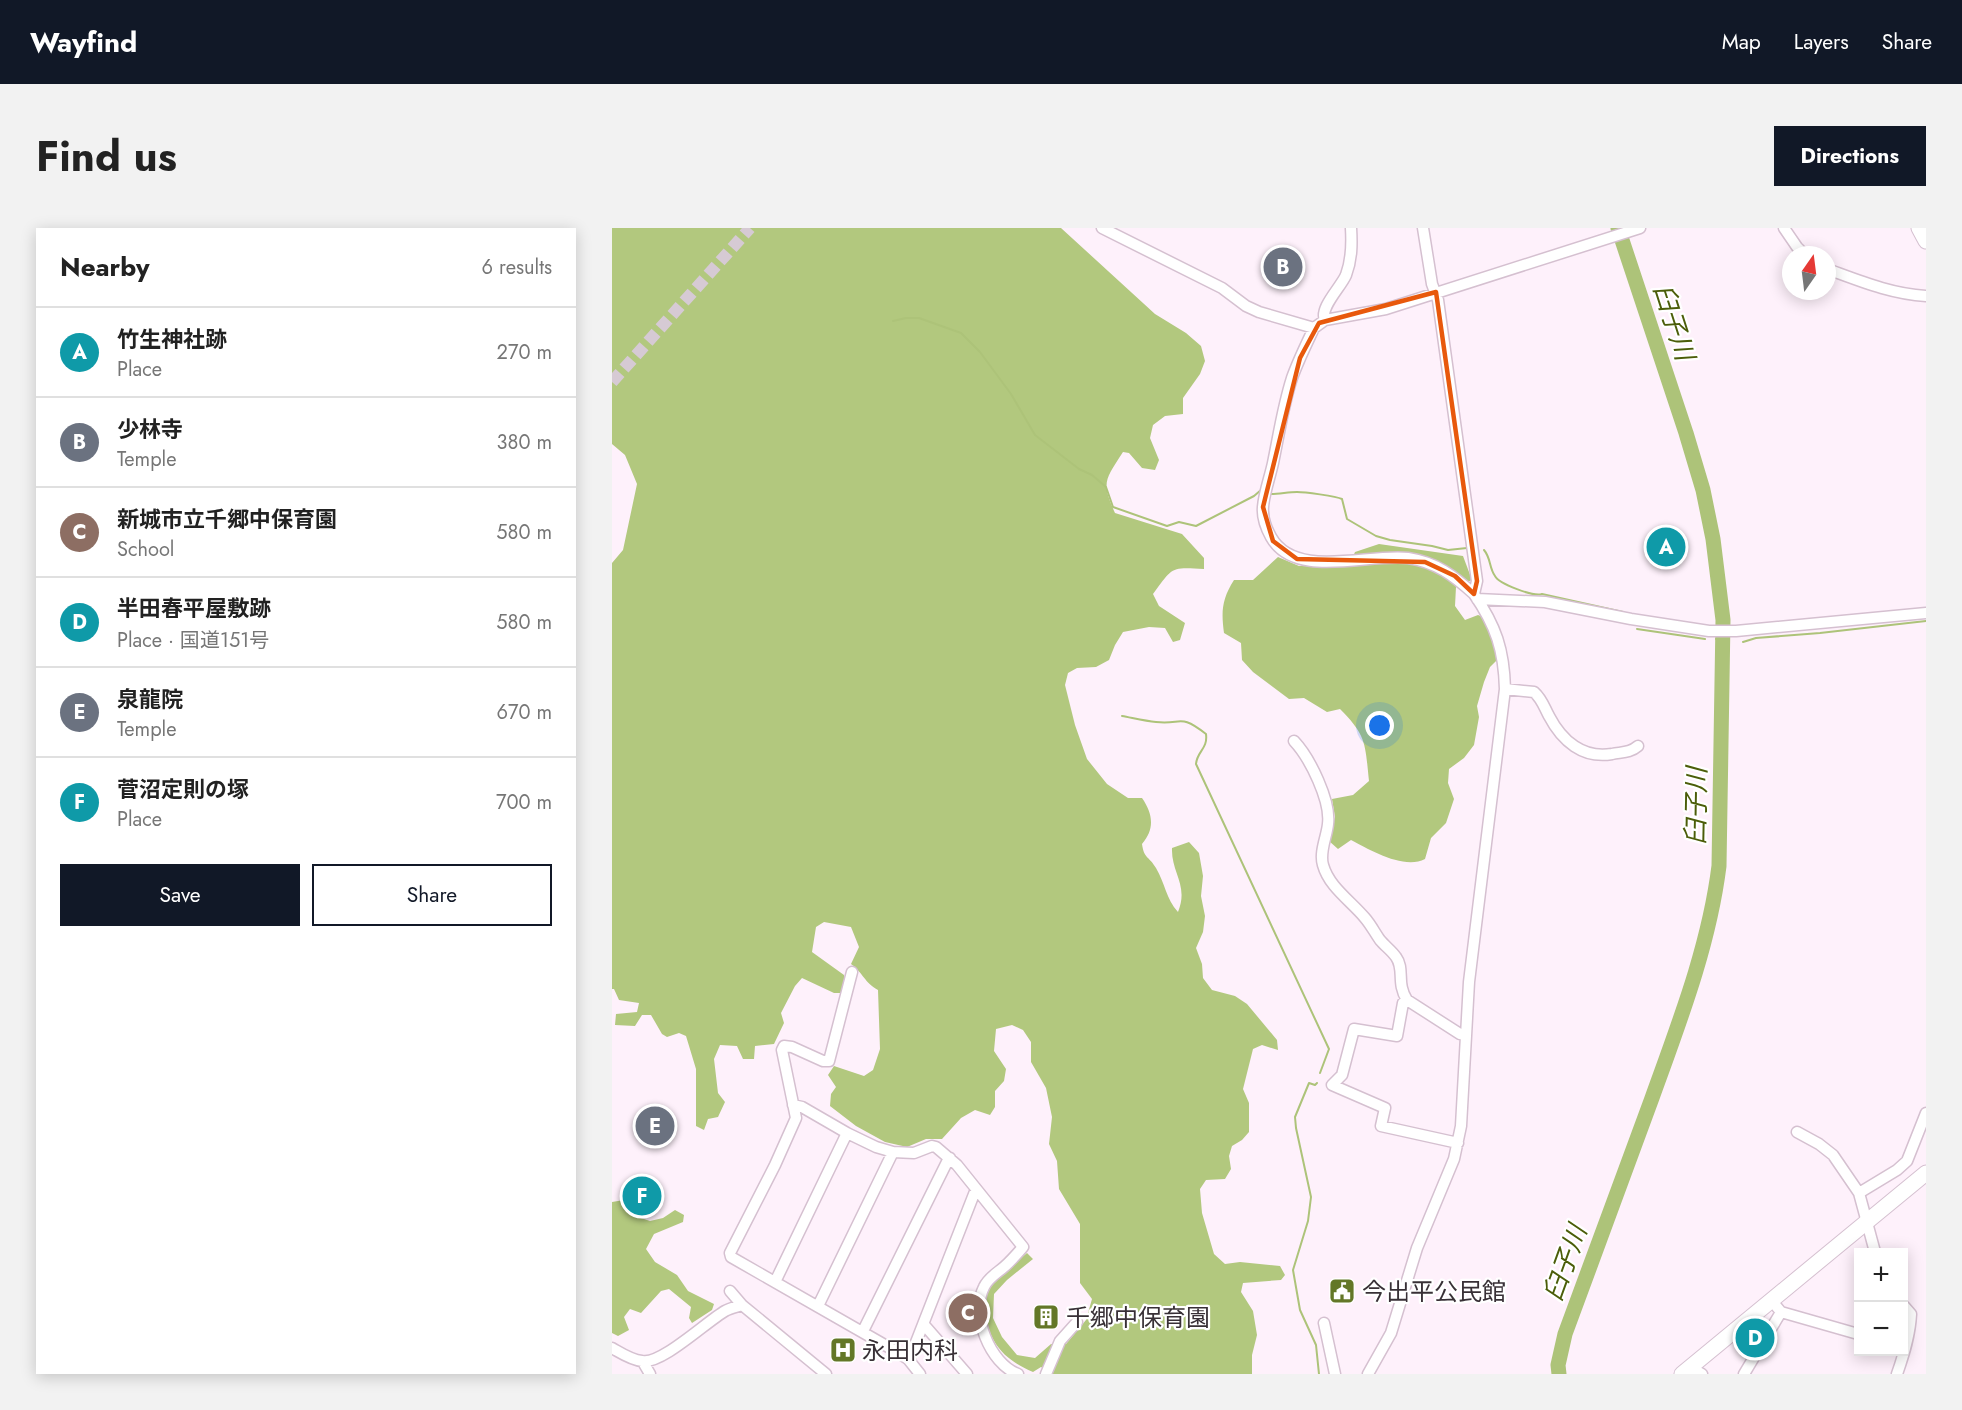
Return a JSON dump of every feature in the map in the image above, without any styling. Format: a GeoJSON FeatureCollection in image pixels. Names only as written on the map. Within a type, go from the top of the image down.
{"type":"FeatureCollection","features":[{"type":"Feature","properties":{"kind":"highway"},"geometry":{"type":"LineString","coordinates":[[1919,228],[1926,241]]}},
{"type":"Feature","properties":{"kind":"highway"},"geometry":{"type":"LineString","coordinates":[[1691,1372],[1776,1306],[1868,1222],[1926,1173]]}},
{"type":"Feature","properties":{"kind":"street"},"geometry":{"type":"LineString","coordinates":[[1102,228],[1195,273],[1222,288],[1246,306],[1314,328]]}},
{"type":"Feature","properties":{"kind":"street"},"geometry":{"type":"LineString","coordinates":[[1325,320],[1324,310],[1343,280],[1351,259],[1351,228]]}},
{"type":"Feature","properties":{"kind":"street"},"geometry":{"type":"LineString","coordinates":[[1423,228],[1432,284],[1436,292],[1477,581],[1476,596]]}},
{"type":"Feature","properties":{"kind":"street"},"geometry":{"type":"LineString","coordinates":[[1368,1374],[1391,1333],[1418,1248],[1454,1159],[1458,1143],[1461,1126],[1465,1035],[1479,896],[1505,689],[1504,671],[1501,650],[1490,616],[1476,596],[1455,576],[1441,568],[1407,558],[1315,562],[1285,554],[1273,541],[1265,527],[1263,507],[1281,418],[1292,378],[1314,328],[1325,320],[1386,309],[1640,228]]}},
{"type":"Feature","properties":{"kind":"street"},"geometry":{"type":"LineString","coordinates":[[1784,228],[1796,246]]}},
{"type":"Feature","properties":{"kind":"street"},"geometry":{"type":"LineString","coordinates":[[1836,272],[1876,288],[1926,296]]}},
{"type":"Feature","properties":{"kind":"street"},"geometry":{"type":"LineString","coordinates":[[1476,596],[1545,602],[1631,619],[1714,631],[1926,613]]}},
{"type":"Feature","properties":{"kind":"street"},"geometry":{"type":"LineString","coordinates":[[1505,689],[1534,693],[1543,703],[1554,726],[1578,750],[1606,755],[1632,751],[1638,746]]}},
{"type":"Feature","properties":{"kind":"street"},"geometry":{"type":"LineString","coordinates":[[1294,741],[1312,769],[1325,800],[1329,821],[1322,858],[1323,866],[1338,890],[1365,918],[1381,942],[1397,958],[1400,966],[1399,982],[1407,1000],[1465,1035]]}},
{"type":"Feature","properties":{"kind":"street"},"geometry":{"type":"LineString","coordinates":[[852,972],[829,1061],[792,1047],[784,1046],[782,1050],[796,1118],[730,1253],[731,1257],[908,1359],[920,1374]]}},
{"type":"Feature","properties":{"kind":"street"},"geometry":{"type":"LineString","coordinates":[[1407,1000],[1403,1003],[1397,1036],[1354,1029],[1342,1075],[1332,1085],[1385,1108],[1381,1126],[1458,1143]]}},
{"type":"Feature","properties":{"kind":"street"},"geometry":{"type":"LineString","coordinates":[[793,1105],[802,1107],[876,1148],[892,1152],[914,1153],[932,1146],[950,1158],[977,1190],[1023,1247],[988,1280],[983,1287],[978,1306],[986,1339],[1011,1373]]}},
{"type":"Feature","properties":{"kind":"street"},"geometry":{"type":"LineString","coordinates":[[1859,1193],[1897,1170],[1907,1161],[1926,1113]]}},
{"type":"Feature","properties":{"kind":"street"},"geometry":{"type":"LineString","coordinates":[[1797,1132],[1833,1155],[1859,1193],[1874,1248]]}},
{"type":"Feature","properties":{"kind":"street"},"geometry":{"type":"LineString","coordinates":[[775,1282],[847,1133]]}},
{"type":"Feature","properties":{"kind":"street"},"geometry":{"type":"LineString","coordinates":[[818,1306],[892,1152]]}},
{"type":"Feature","properties":{"kind":"street"},"geometry":{"type":"LineString","coordinates":[[863,1331],[950,1158]]}},
{"type":"Feature","properties":{"kind":"street"},"geometry":{"type":"LineString","coordinates":[[908,1359],[977,1190]]}},
{"type":"Feature","properties":{"kind":"street"},"geometry":{"type":"LineString","coordinates":[[730,1291],[742,1305],[826,1374]]}},
{"type":"Feature","properties":{"kind":"street"},"geometry":{"type":"LineString","coordinates":[[612,1348],[642,1362],[651,1361],[663,1356],[722,1313],[742,1305]]}},
{"type":"Feature","properties":{"kind":"street"},"geometry":{"type":"LineString","coordinates":[[1744,1374],[1776,1306],[1854,1333]]}},
{"type":"Feature","properties":{"kind":"street"},"geometry":{"type":"LineString","coordinates":[[1908,1311],[1911,1314],[1908,1330]]}},
{"type":"Feature","properties":{"kind":"street"},"geometry":{"type":"LineString","coordinates":[[1047,1374],[1060,1341],[1077,1322]]}},
{"type":"Feature","properties":{"kind":"street"},"geometry":{"type":"LineString","coordinates":[[1324,1323],[1335,1374]]}},
{"type":"Feature","properties":{"kind":"street"},"geometry":{"type":"LineString","coordinates":[[923,1326],[967,1374]]}},
{"type":"Feature","properties":{"kind":"street"},"geometry":{"type":"LineString","coordinates":[[1896,1374],[1902,1356]]}},
{"type":"Feature","properties":{"kind":"street"},"geometry":{"type":"LineString","coordinates":[[642,1362],[650,1374]]}},
{"type":"Feature","properties":{"kind":"highlighted area"},"geometry":{"type":"Polygon","coordinates":[[[1436,292],[1477,581],[1474,594],[1455,576],[1425,562],[1297,559],[1273,541],[1263,507],[1300,358],[1319,323],[1436,292]]]}},
{"type":"Feature","properties":{"kind":"green space"},"geometry":{"type":"Polygon","coordinates":[[[612,228],[1061,228],[1155,314],[1186,333],[1201,346],[1205,361],[1200,374],[1183,398],[1183,414],[1165,416],[1153,425],[1150,438],[1159,460],[1155,470],[1142,468],[1129,453],[1123,452],[1107,481],[1108,494],[1115,513],[1182,534],[1204,558],[1204,569],[1184,568],[1173,571],[1153,594],[1159,606],[1185,623],[1180,640],[1173,642],[1165,628],[1149,627],[1123,632],[1109,660],[1096,667],[1077,668],[1068,673],[1065,685],[1075,725],[1087,759],[1107,784],[1128,798],[1142,798],[1146,804],[1151,827],[1142,844],[1143,849],[1156,868],[1178,912],[1182,894],[1172,857],[1172,848],[1189,842],[1199,853],[1203,876],[1201,896],[1205,916],[1203,932],[1196,948],[1202,964],[1203,978],[1212,990],[1235,996],[1247,1004],[1277,1040],[1278,1050],[1262,1045],[1253,1049],[1243,1089],[1249,1103],[1249,1132],[1232,1146],[1229,1156],[1231,1169],[1225,1179],[1206,1180],[1200,1189],[1202,1213],[1214,1254],[1225,1264],[1240,1262],[1280,1266],[1285,1275],[1281,1280],[1243,1283],[1241,1292],[1253,1311],[1257,1335],[1252,1355],[1252,1374],[1051,1374],[1041,1367],[1033,1372],[1005,1355],[990,1331],[985,1304],[986,1292],[995,1280],[1027,1253],[1033,1259],[994,1294],[993,1318],[1002,1337],[1017,1355],[1035,1358],[1051,1344],[1066,1344],[1086,1320],[1092,1299],[1080,1283],[1080,1224],[1059,1189],[1057,1161],[1049,1144],[1052,1117],[1046,1088],[1031,1062],[1031,1042],[1023,1030],[1012,1025],[996,1029],[994,1051],[1006,1069],[1004,1081],[995,1091],[995,1107],[990,1115],[975,1110],[961,1118],[942,1139],[926,1139],[907,1147],[885,1142],[856,1126],[830,1106],[831,1094],[836,1087],[828,1075],[834,1066],[864,1076],[873,1070],[880,1049],[878,990],[851,964],[859,947],[851,927],[824,922],[816,927],[812,952],[844,975],[845,983],[842,993],[834,993],[802,978],[795,986],[781,1013],[784,1023],[774,1044],[755,1046],[754,1059],[743,1059],[737,1046],[720,1045],[714,1059],[718,1093],[725,1102],[718,1117],[708,1119],[704,1130],[696,1126],[696,1069],[686,1036],[679,1033],[667,1037],[662,1034],[651,1015],[642,1015],[635,1026],[615,1025],[616,1014],[637,1012],[639,1003],[619,1000],[612,989],[612,563],[623,550],[637,484],[625,455],[612,444],[612,228]]]}},
{"type":"Feature","properties":{"kind":"green space"},"geometry":{"type":"Polygon","coordinates":[[[1379,544],[1463,556],[1472,580],[1456,587],[1455,606],[1465,620],[1478,615],[1488,619],[1500,657],[1490,667],[1484,682],[1477,706],[1479,717],[1474,745],[1464,758],[1449,769],[1448,783],[1454,799],[1446,823],[1431,838],[1425,859],[1417,862],[1387,857],[1351,840],[1338,849],[1329,841],[1335,817],[1332,799],[1353,795],[1369,781],[1365,749],[1360,734],[1340,709],[1327,712],[1304,698],[1289,699],[1253,672],[1242,660],[1241,643],[1224,633],[1223,605],[1234,580],[1253,580],[1278,557],[1299,566],[1349,566],[1355,552],[1379,544]]]}},
{"type":"Feature","properties":{"kind":"green space"},"geometry":{"type":"Polygon","coordinates":[[[624,1200],[633,1206],[641,1218],[650,1221],[663,1218],[675,1210],[684,1215],[683,1222],[654,1234],[646,1249],[655,1262],[677,1275],[688,1291],[714,1304],[712,1310],[692,1323],[689,1318],[691,1307],[669,1289],[661,1291],[641,1313],[630,1309],[624,1317],[629,1330],[618,1336],[612,1333],[612,1202],[624,1200]]]}},
{"type":"Feature","properties":{"kind":"waterway","name":"臼子川"},"geometry":{"type":"LineString","coordinates":[[1559,1374],[1558,1365],[1565,1334],[1692,984],[1708,925],[1719,866],[1723,620],[1713,539],[1703,490],[1686,433],[1618,228]]}},
{"type":"Feature","properties":{"kind":"waterway"},"geometry":{"type":"LineString","coordinates":[[893,321],[919,318],[961,333],[980,352],[1011,394],[1035,435],[1106,487],[1113,507],[1167,526],[1179,522],[1196,526],[1254,496],[1261,490]]}},
{"type":"Feature","properties":{"kind":"waterway"},"geometry":{"type":"LineString","coordinates":[[1271,494],[1301,492],[1339,498],[1342,499],[1347,519],[1376,536],[1448,550],[1467,548]]}},
{"type":"Feature","properties":{"kind":"waterway"},"geometry":{"type":"LineString","coordinates":[[1484,550],[1495,576],[1510,586],[1532,594],[1542,594],[1623,612]]}},
{"type":"Feature","properties":{"kind":"waterway"},"geometry":{"type":"LineString","coordinates":[[1743,642],[1756,638],[1926,621]]}},
{"type":"Feature","properties":{"kind":"waterway"},"geometry":{"type":"LineString","coordinates":[[1637,629],[1705,639]]}},
{"type":"Feature","properties":{"kind":"waterway","name":"臼子川"},"geometry":{"type":"LineString","coordinates":[[1716,639],[1729,642]]}},
{"type":"Feature","properties":{"kind":"waterway"},"geometry":{"type":"LineString","coordinates":[[1122,716],[1165,723],[1181,721],[1191,724],[1206,734],[1205,743],[1196,764],[1329,1049],[1320,1073]]}},
{"type":"Feature","properties":{"kind":"waterway"},"geometry":{"type":"LineString","coordinates":[[1317,1083],[1315,1085],[1309,1083],[1295,1117],[1311,1197],[1308,1221],[1293,1270],[1300,1310],[1316,1345],[1319,1374]]}},
{"type":"Feature","properties":{"kind":"tunnel"},"geometry":{"type":"LineString","coordinates":[[612,382],[750,228]]}},
{"type":"Feature","properties":{"kind":"place","name":"少林寺"},"geometry":{"type":"Point","coordinates":[1283,267]}},
{"type":"Feature","properties":{"kind":"place","name":"竹生神社跡"},"geometry":{"type":"Point","coordinates":[1666,547]}},
{"type":"Feature","properties":{"kind":"place","name":"泉龍院"},"geometry":{"type":"Point","coordinates":[655,1126]}},
{"type":"Feature","properties":{"kind":"place","name":"菅沼定則の塚"},"geometry":{"type":"Point","coordinates":[642,1196]}},
{"type":"Feature","properties":{"kind":"place","name":"今出平公民館"},"geometry":{"type":"Point","coordinates":[1342,1291]}},
{"type":"Feature","properties":{"kind":"place","name":"新城市立千郷中保育園"},"geometry":{"type":"Point","coordinates":[968,1313]}},
{"type":"Feature","properties":{"kind":"place","name":"千郷中保育園"},"geometry":{"type":"Point","coordinates":[1046,1317]}},
{"type":"Feature","properties":{"kind":"place","name":"半田春平屋敷跡"},"geometry":{"type":"Point","coordinates":[1755,1338]}},
{"type":"Feature","properties":{"kind":"place","name":"永田内科"},"geometry":{"type":"Point","coordinates":[843,1350]}}]}
